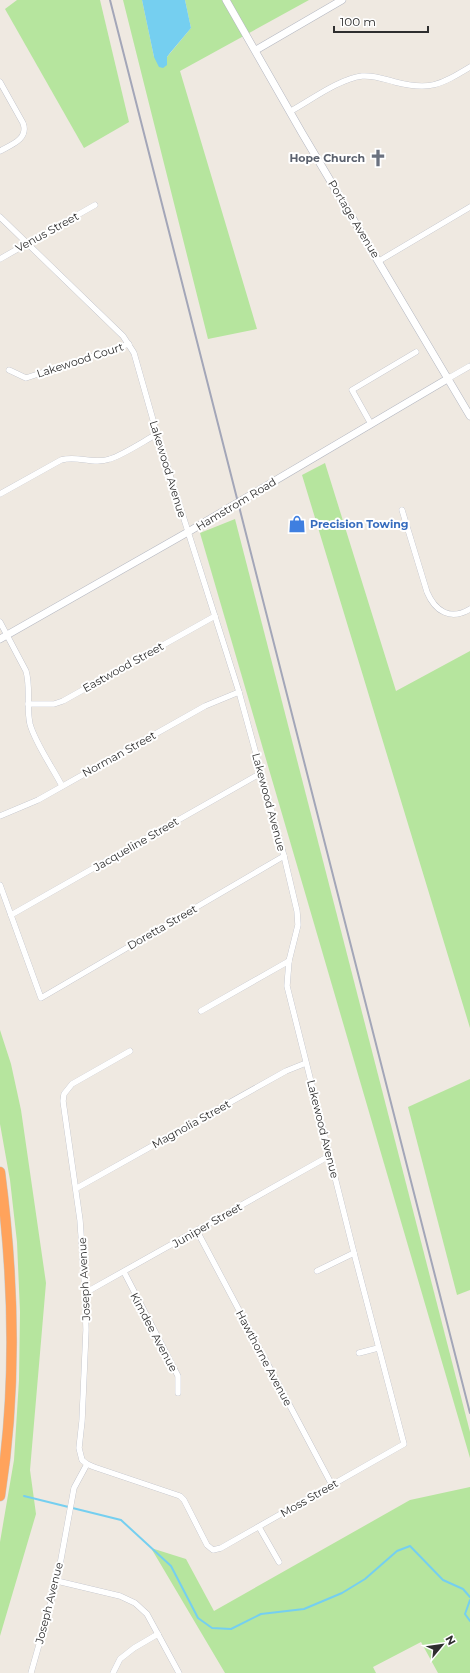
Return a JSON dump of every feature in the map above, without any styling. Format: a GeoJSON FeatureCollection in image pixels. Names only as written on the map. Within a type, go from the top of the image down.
{"type":"FeatureCollection","features":[{"type":"Feature","properties":{"kind":"highway"},"geometry":{"type":"LineString","coordinates":[[0,1172],[9,1252],[12,1344],[8,1434],[0,1496]]}},
{"type":"Feature","properties":{"kind":"street","name":"Portage Avenue"},"geometry":{"type":"LineString","coordinates":[[226,0],[470,416]]}},
{"type":"Feature","properties":{"kind":"street"},"geometry":{"type":"LineString","coordinates":[[256,50],[342,0]]}},
{"type":"Feature","properties":{"kind":"street"},"geometry":{"type":"LineString","coordinates":[[291,111],[334,86],[353,78],[376,77],[410,85],[428,86],[447,81],[470,67]]}},
{"type":"Feature","properties":{"kind":"street"},"geometry":{"type":"LineString","coordinates":[[0,82],[23,123],[25,130],[21,139],[0,151]]}},
{"type":"Feature","properties":{"kind":"street","name":"Venus Street"},"geometry":{"type":"LineString","coordinates":[[0,259],[95,205]]}},
{"type":"Feature","properties":{"kind":"street"},"geometry":{"type":"LineString","coordinates":[[379,261],[470,207]]}},
{"type":"Feature","properties":{"kind":"street","name":"Lakewood Avenue"},"geometry":{"type":"LineString","coordinates":[[0,217],[129,344],[134,353],[157,434],[239,692],[284,856],[297,911],[298,926],[289,960],[287,986],[378,1348],[404,1444]]}},
{"type":"Feature","properties":{"kind":"street","name":"Lakewood Court"},"geometry":{"type":"LineString","coordinates":[[9,370],[26,378],[129,344]]}},
{"type":"Feature","properties":{"kind":"street"},"geometry":{"type":"LineString","coordinates":[[371,424],[352,390],[416,352]]}},
{"type":"Feature","properties":{"kind":"street","name":"Hamstrom Road"},"geometry":{"type":"LineString","coordinates":[[0,639],[188,532],[470,366]]}},
{"type":"Feature","properties":{"kind":"street"},"geometry":{"type":"LineString","coordinates":[[0,494],[61,460],[71,457],[94,461],[110,459],[157,434]]}},
{"type":"Feature","properties":{"kind":"street"},"geometry":{"type":"LineString","coordinates":[[402,510],[426,592],[432,602],[439,610],[448,613],[457,614],[470,609]]}},
{"type":"Feature","properties":{"kind":"street","name":"Eastwood Street"},"geometry":{"type":"LineString","coordinates":[[28,704],[46,704],[63,701],[215,616]]}},
{"type":"Feature","properties":{"kind":"street"},"geometry":{"type":"LineString","coordinates":[[0,622],[26,671],[28,679],[30,726],[62,786]]}},
{"type":"Feature","properties":{"kind":"street","name":"Norman Street"},"geometry":{"type":"LineString","coordinates":[[0,816],[38,800],[205,706],[239,692]]}},
{"type":"Feature","properties":{"kind":"street","name":"Jacqueline Street"},"geometry":{"type":"LineString","coordinates":[[11,915],[261,773]]}},
{"type":"Feature","properties":{"kind":"street","name":"Doretta Street"},"geometry":{"type":"LineString","coordinates":[[11,915],[41,998],[284,856]]}},
{"type":"Feature","properties":{"kind":"street"},"geometry":{"type":"LineString","coordinates":[[0,885],[11,915]]}},
{"type":"Feature","properties":{"kind":"street"},"geometry":{"type":"LineString","coordinates":[[201,1011],[289,960]]}},
{"type":"Feature","properties":{"kind":"street","name":"Joseph Avenue"},"geometry":{"type":"LineString","coordinates":[[31,1673],[57,1581],[74,1488],[86,1464],[82,1460],[79,1448],[82,1421],[86,1330],[82,1242],[77,1188],[64,1094],[72,1084],[130,1051]]}},
{"type":"Feature","properties":{"kind":"street","name":"Magnolia Street"},"geometry":{"type":"LineString","coordinates":[[77,1188],[286,1071],[306,1063]]}},
{"type":"Feature","properties":{"kind":"street","name":"Juniper Street"},"geometry":{"type":"LineString","coordinates":[[85,1293],[329,1156]]}},
{"type":"Feature","properties":{"kind":"street","name":"Hawthorne Avenue"},"geometry":{"type":"LineString","coordinates":[[197,1231],[332,1485]]}},
{"type":"Feature","properties":{"kind":"street"},"geometry":{"type":"LineString","coordinates":[[317,1271],[354,1253]]}},
{"type":"Feature","properties":{"kind":"street","name":"Kimdee Avenue"},"geometry":{"type":"LineString","coordinates":[[124,1272],[178,1376],[178,1393]]}},
{"type":"Feature","properties":{"kind":"street"},"geometry":{"type":"LineString","coordinates":[[359,1353],[378,1348]]}},
{"type":"Feature","properties":{"kind":"street","name":"Moss Street"},"geometry":{"type":"LineString","coordinates":[[86,1464],[180,1496],[184,1500],[208,1545],[214,1550],[221,1548],[259,1527],[404,1444]]}},
{"type":"Feature","properties":{"kind":"street"},"geometry":{"type":"LineString","coordinates":[[259,1527],[279,1562]]}},
{"type":"Feature","properties":{"kind":"street"},"geometry":{"type":"LineString","coordinates":[[57,1581],[120,1596],[135,1603],[147,1614],[179,1673]]}},
{"type":"Feature","properties":{"kind":"street"},"geometry":{"type":"LineString","coordinates":[[113,1673],[120,1659],[134,1648],[158,1634]]}},
{"type":"Feature","properties":{"kind":"green space"},"geometry":{"type":"Polygon","coordinates":[[[17,0],[100,0],[129,122],[84,148],[5,9],[17,0]]]}},
{"type":"Feature","properties":{"kind":"green space"},"geometry":{"type":"Polygon","coordinates":[[[123,0],[142,0],[154,57],[167,57],[191,28],[185,0],[309,0],[180,71],[257,329],[208,339],[123,0]]]}},
{"type":"Feature","properties":{"kind":"green space"},"geometry":{"type":"Polygon","coordinates":[[[325,463],[396,691],[470,651],[470,1028],[302,475],[325,463]]]}},
{"type":"Feature","properties":{"kind":"green space"},"geometry":{"type":"Polygon","coordinates":[[[235,519],[470,1432],[470,1458],[200,533],[235,519]]]}},
{"type":"Feature","properties":{"kind":"green space"},"geometry":{"type":"Polygon","coordinates":[[[0,1030],[11,1064],[21,1110],[46,1283],[30,1470],[36,1514],[0,1636],[0,1542],[14,1460],[19,1380],[20,1312],[17,1242],[10,1180],[0,1124],[0,1030]]]}},
{"type":"Feature","properties":{"kind":"green space"},"geometry":{"type":"Polygon","coordinates":[[[470,1079],[470,1290],[457,1295],[408,1107],[470,1079]]]}},
{"type":"Feature","properties":{"kind":"green space"},"geometry":{"type":"Polygon","coordinates":[[[470,1487],[470,1673],[438,1673],[421,1642],[373,1667],[376,1673],[225,1673],[151,1548],[186,1559],[214,1611],[410,1500],[470,1487]]]}},
{"type":"Feature","properties":{"kind":"water"},"geometry":{"type":"Polygon","coordinates":[[[142,0],[185,0],[191,28],[167,57],[167,65],[163,68],[159,67],[154,57],[142,0]]]}},
{"type":"Feature","properties":{"kind":"waterway"},"geometry":{"type":"LineString","coordinates":[[24,1496],[121,1520],[171,1566],[198,1618],[212,1628],[231,1629],[261,1614],[304,1609],[342,1593],[365,1579],[397,1551],[410,1546],[443,1580],[463,1589],[470,1597]]}},
{"type":"Feature","properties":{"kind":"waterway"},"geometry":{"type":"LineString","coordinates":[[470,1600],[465,1614],[470,1621]]}},
{"type":"Feature","properties":{"kind":"railway"},"geometry":{"type":"LineString","coordinates":[[110,0],[470,1413]]}},
{"type":"Feature","properties":{"kind":"place","name":"Hope Church"},"geometry":{"type":"Point","coordinates":[378,158]}},
{"type":"Feature","properties":{"kind":"place","name":"Precision Towing"},"geometry":{"type":"Point","coordinates":[297,524]}}]}
